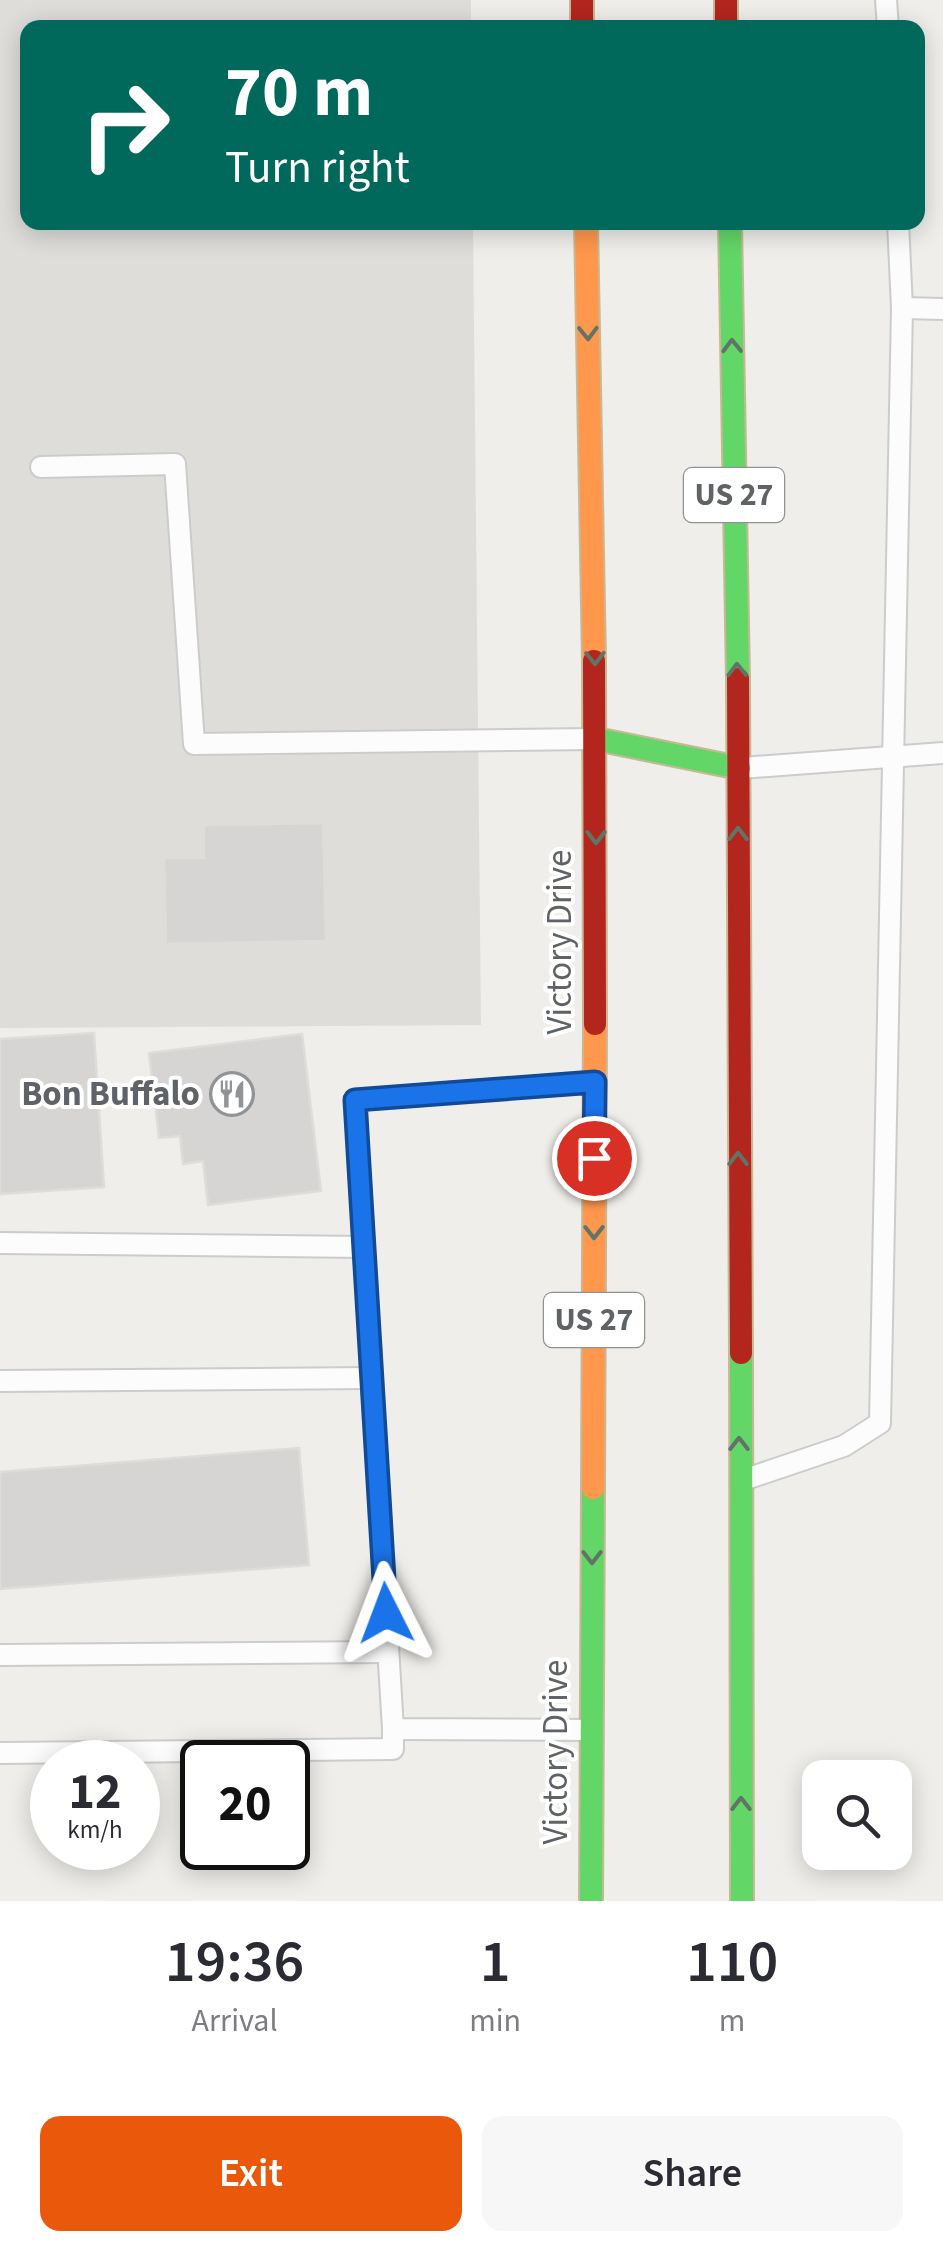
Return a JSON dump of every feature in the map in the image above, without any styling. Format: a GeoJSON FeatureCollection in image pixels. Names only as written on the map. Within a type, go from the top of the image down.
{"type":"FeatureCollection","features":[{"type":"Feature","properties":{"kind":"highway","name":"Victory Drive"},"geometry":{"type":"LineString","coordinates":[[586,230],[596,739],[590,1901]]}},
{"type":"Feature","properties":{"kind":"highway","name":"US 27"},"geometry":{"type":"LineString","coordinates":[[730,230],[738,768],[742,1901]]}},
{"type":"Feature","properties":{"kind":"highway"},"geometry":{"type":"LineString","coordinates":[[596,739],[738,768]]}},
{"type":"Feature","properties":{"kind":"lane"},"geometry":{"type":"LineString","coordinates":[[739,1481],[844,1446],[880,1423],[902,308],[898,230]]}},
{"type":"Feature","properties":{"kind":"lane"},"geometry":{"type":"LineString","coordinates":[[902,308],[943,309]]}},
{"type":"Feature","properties":{"kind":"lane"},"geometry":{"type":"LineString","coordinates":[[42,467],[174,464],[194,744],[596,739]]}},
{"type":"Feature","properties":{"kind":"lane"},"geometry":{"type":"LineString","coordinates":[[738,768],[943,753]]}},
{"type":"Feature","properties":{"kind":"lane"},"geometry":{"type":"LineString","coordinates":[[0,1752],[394,1749],[355,1100],[595,1082]]}},
{"type":"Feature","properties":{"kind":"lane"},"geometry":{"type":"LineString","coordinates":[[0,1243],[364,1248]]}},
{"type":"Feature","properties":{"kind":"lane"},"geometry":{"type":"LineString","coordinates":[[0,1381],[371,1378]]}},
{"type":"Feature","properties":{"kind":"lane"},"geometry":{"type":"LineString","coordinates":[[0,1655],[388,1652]]}},
{"type":"Feature","properties":{"kind":"lane"},"geometry":{"type":"LineString","coordinates":[[392,1730],[592,1730]]}},
{"type":"Feature","properties":{"kind":"shaded area"},"geometry":{"type":"Polygon","coordinates":[[[0,0],[471,0],[471,20],[20,20],[20,230],[473,230],[481,1025],[0,1028],[0,0]]]}},
{"type":"Feature","properties":{"kind":"building"},"geometry":{"type":"Polygon","coordinates":[[[323,823],[326,941],[166,944],[164,858],[204,858],[204,825],[323,823]]]}},
{"type":"Feature","properties":{"kind":"building"},"geometry":{"type":"Polygon","coordinates":[[[94,1033],[104,1187],[0,1194],[0,1039],[94,1033]]]}},
{"type":"Feature","properties":{"kind":"building","name":"Bon Buffalo"},"geometry":{"type":"Polygon","coordinates":[[[302,1034],[321,1191],[208,1205],[203,1161],[183,1164],[180,1136],[159,1138],[149,1053],[302,1034]]]}},
{"type":"Feature","properties":{"kind":"building"},"geometry":{"type":"Polygon","coordinates":[[[299,1448],[309,1565],[0,1589],[0,1472],[299,1448]]]}},
{"type":"Feature","properties":{"kind":"traffic: fast"},"geometry":{"type":"LineString","coordinates":[[730,230],[738,679]]}},
{"type":"Feature","properties":{"kind":"traffic: fast"},"geometry":{"type":"LineString","coordinates":[[596,739],[739,768]]}},
{"type":"Feature","properties":{"kind":"traffic: fast"},"geometry":{"type":"LineString","coordinates":[[741,1353],[742,1901]]}},
{"type":"Feature","properties":{"kind":"traffic: fast"},"geometry":{"type":"LineString","coordinates":[[591,1901],[593,1488]]}},
{"type":"Feature","properties":{"kind":"traffic: slow"},"geometry":{"type":"LineString","coordinates":[[586,230],[594,661]]}},
{"type":"Feature","properties":{"kind":"traffic: slow"},"geometry":{"type":"LineString","coordinates":[[593,1488],[595,1024]]}},
{"type":"Feature","properties":{"kind":"traffic: jam"},"geometry":{"type":"LineString","coordinates":[[582,0],[582,20]]}},
{"type":"Feature","properties":{"kind":"traffic: jam"},"geometry":{"type":"LineString","coordinates":[[726,0],[726,20]]}},
{"type":"Feature","properties":{"kind":"traffic: jam"},"geometry":{"type":"LineString","coordinates":[[594,661],[595,1024]]}},
{"type":"Feature","properties":{"kind":"traffic: jam"},"geometry":{"type":"LineString","coordinates":[[738,679],[741,1353]]}},
{"type":"Feature","properties":{"kind":"place","name":"Bon Buffalo"},"geometry":{"type":"Point","coordinates":[232,1094]}},
{"type":"Feature","properties":{"kind":"route"},"geometry":{"type":"LineString","coordinates":[[386,1613],[355,1100],[595,1082],[594,1158]]}}]}
